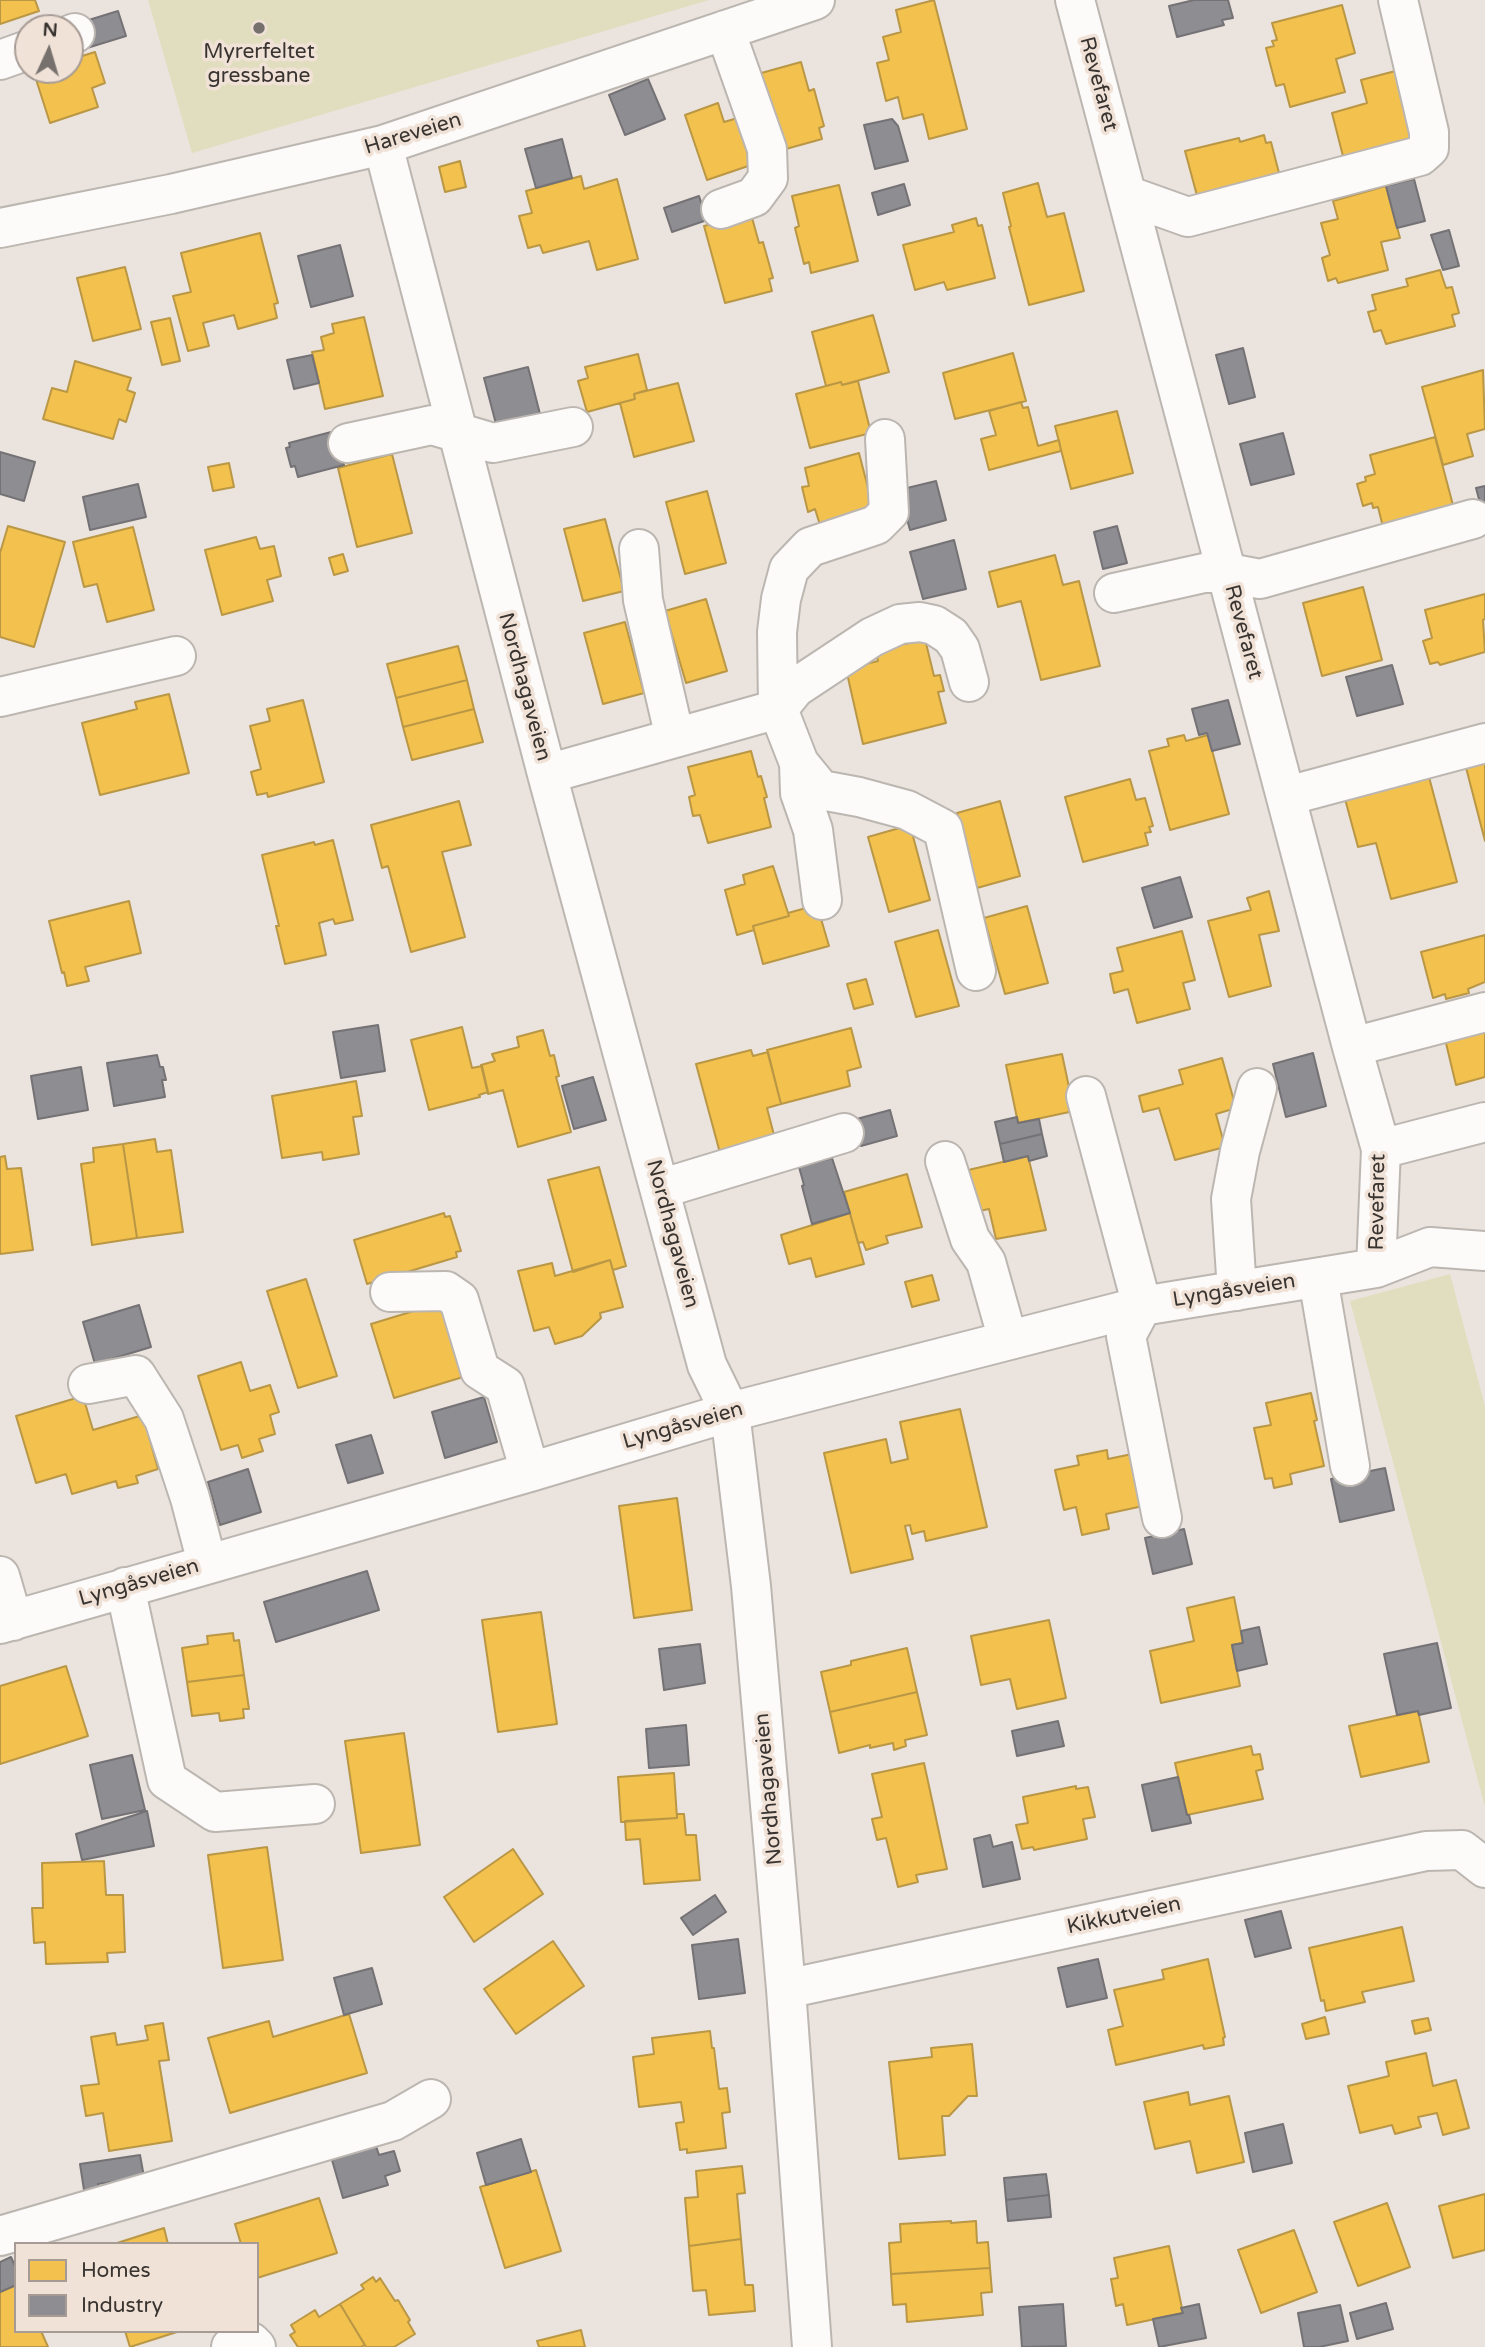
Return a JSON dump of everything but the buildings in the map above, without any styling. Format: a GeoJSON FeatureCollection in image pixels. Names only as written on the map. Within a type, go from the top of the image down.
{"type":"FeatureCollection","features":[{"type":"Feature","properties":{"kind":"street","name":"Hareveien"},"geometry":{"type":"LineString","coordinates":[[0,229],[172,194],[383,145],[815,0]]}},
{"type":"Feature","properties":{"kind":"street","name":"Revefaret"},"geometry":{"type":"LineString","coordinates":[[1076,0],[1381,1149],[1377,1268]]}},
{"type":"Feature","properties":{"kind":"street"},"geometry":{"type":"LineString","coordinates":[[1129,196],[1188,216],[1420,156],[1429,148],[1429,132],[1398,0]]}},
{"type":"Feature","properties":{"kind":"street"},"geometry":{"type":"LineString","coordinates":[[721,209],[754,197],[768,178],[767,149],[725,30]]}},
{"type":"Feature","properties":{"kind":"street","name":"Nordhagaveien"},"geometry":{"type":"LineString","coordinates":[[383,145],[547,774],[707,1366],[730,1412],[751,1586],[786,1989],[812,2347]]}},
{"type":"Feature","properties":{"kind":"street"},"geometry":{"type":"LineString","coordinates":[[348,443],[432,425],[493,443],[573,427]]}},
{"type":"Feature","properties":{"kind":"street"},"geometry":{"type":"LineString","coordinates":[[885,439],[889,512],[876,525],[810,547],[789,569],[781,599],[777,632],[778,709],[799,763],[821,790],[907,810],[943,830],[976,971]]}},
{"type":"Feature","properties":{"kind":"street"},"geometry":{"type":"LineString","coordinates":[[1114,593],[1203,573],[1228,572],[1260,579],[1473,519]]}},
{"type":"Feature","properties":{"kind":"street"},"geometry":{"type":"LineString","coordinates":[[639,549],[643,600],[676,738]]}},
{"type":"Feature","properties":{"kind":"street"},"geometry":{"type":"LineString","coordinates":[[547,774],[778,709],[795,688],[872,637],[900,625],[920,622],[934,625],[951,636],[960,649],[969,681]]}},
{"type":"Feature","properties":{"kind":"street"},"geometry":{"type":"LineString","coordinates":[[0,697],[176,656]]}},
{"type":"Feature","properties":{"kind":"street"},"geometry":{"type":"LineString","coordinates":[[1287,796],[1485,743]]}},
{"type":"Feature","properties":{"kind":"street"},"geometry":{"type":"LineString","coordinates":[[799,763],[800,793],[813,830],[822,900]]}},
{"type":"Feature","properties":{"kind":"street"},"geometry":{"type":"LineString","coordinates":[[1352,1047],[1485,1012]]}},
{"type":"Feature","properties":{"kind":"street"},"geometry":{"type":"LineString","coordinates":[[1237,1290],[1231,1199],[1240,1151],[1257,1088]]}},
{"type":"Feature","properties":{"kind":"street"},"geometry":{"type":"LineString","coordinates":[[1086,1096],[1142,1306],[1126,1336],[1162,1518]]}},
{"type":"Feature","properties":{"kind":"street"},"geometry":{"type":"LineString","coordinates":[[1381,1149],[1485,1122]]}},
{"type":"Feature","properties":{"kind":"street"},"geometry":{"type":"LineString","coordinates":[[660,1189],[844,1133]]}},
{"type":"Feature","properties":{"kind":"street"},"geometry":{"type":"LineString","coordinates":[[945,1161],[970,1239],[986,1262],[1008,1340]]}},
{"type":"Feature","properties":{"kind":"street","name":"Lyngåsveien"},"geometry":{"type":"LineString","coordinates":[[6,1623],[730,1412],[1142,1306],[1377,1268],[1430,1247],[1485,1251]]}},
{"type":"Feature","properties":{"kind":"street"},"geometry":{"type":"LineString","coordinates":[[1318,1278],[1350,1466]]}},
{"type":"Feature","properties":{"kind":"street"},"geometry":{"type":"LineString","coordinates":[[390,1292],[446,1291],[459,1300],[480,1370],[505,1386],[530,1472]]}},
{"type":"Feature","properties":{"kind":"street"},"geometry":{"type":"LineString","coordinates":[[88,1384],[136,1375],[164,1419],[190,1498],[207,1563]]}},
{"type":"Feature","properties":{"kind":"street"},"geometry":{"type":"LineString","coordinates":[[0,1576],[6,1623]]}},
{"type":"Feature","properties":{"kind":"street"},"geometry":{"type":"LineString","coordinates":[[125,1587],[167,1780],[215,1812],[315,1804]]}},
{"type":"Feature","properties":{"kind":"street","name":"Kikkutveien"},"geometry":{"type":"LineString","coordinates":[[786,1989],[1426,1851],[1474,1859]]}},
{"type":"Feature","properties":{"kind":"street"},"geometry":{"type":"LineString","coordinates":[[0,2236],[393,2121],[431,2099]]}},
{"type":"Feature","properties":{"kind":"street"},"geometry":{"type":"LineString","coordinates":[[231,2347],[251,2342],[256,2347]]}},
{"type":"Feature","properties":{"kind":"shaded area"},"geometry":{"type":"Polygon","coordinates":[[[148,0],[709,0],[192,153],[148,0]]]}},
{"type":"Feature","properties":{"kind":"shaded area"},"geometry":{"type":"Polygon","coordinates":[[[1450,1274],[1485,1406],[1485,1807],[1350,1301],[1450,1274]]]}},
{"type":"Feature","properties":{"kind":"place","name":"Myrerfeltet gressbane"},"geometry":{"type":"Point","coordinates":[259,28]}}]}
